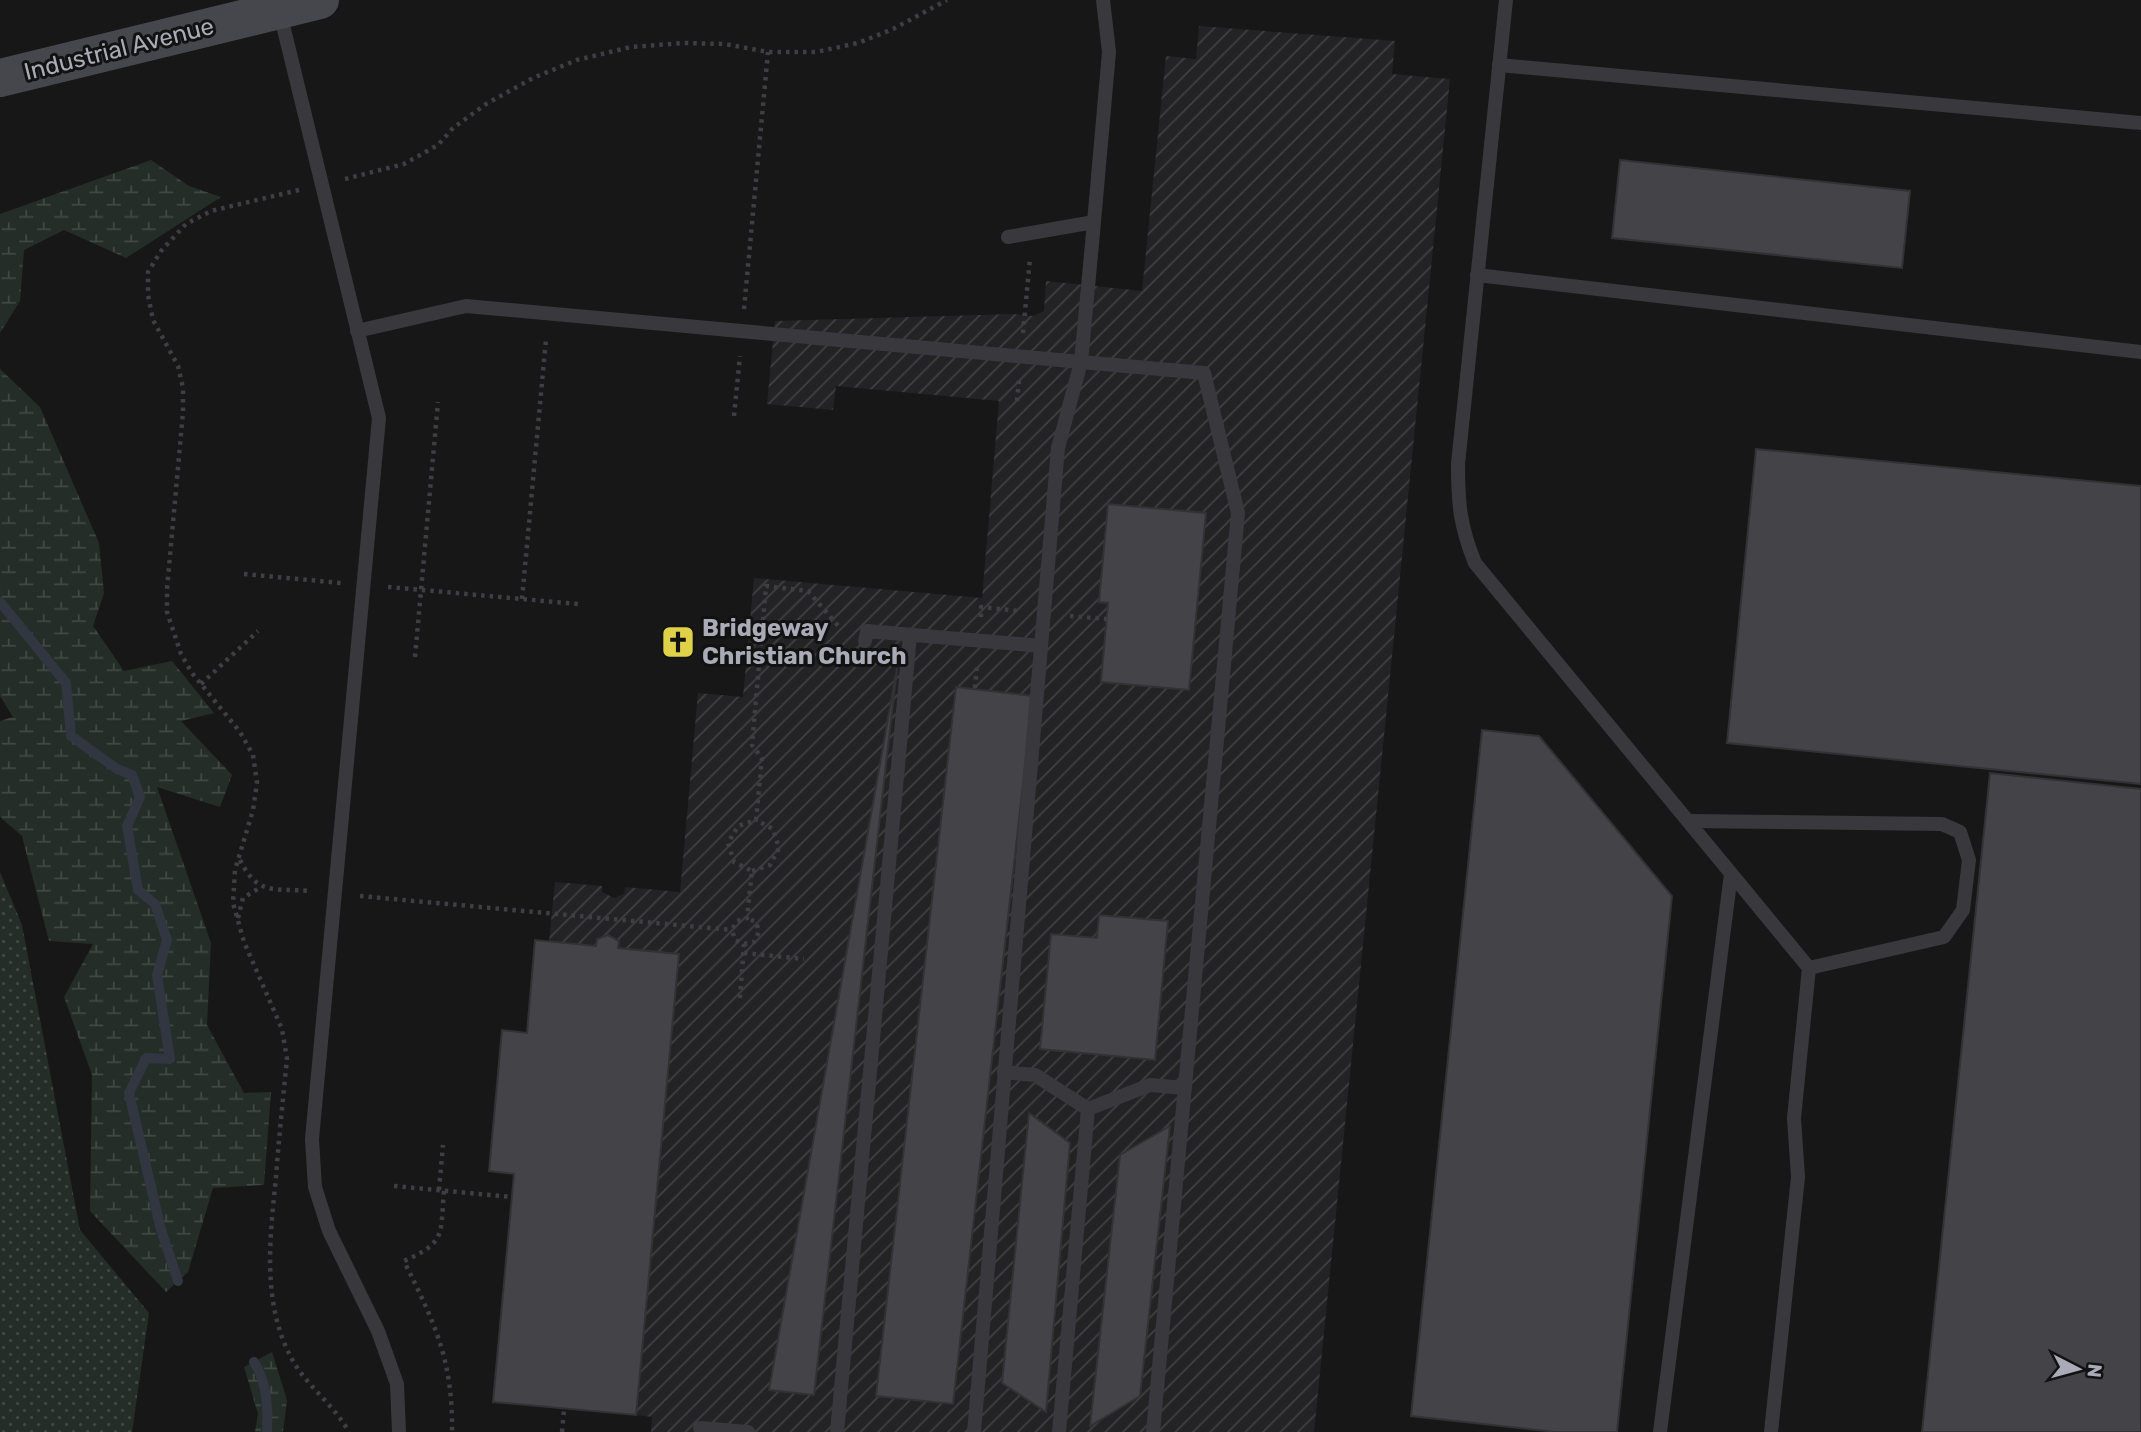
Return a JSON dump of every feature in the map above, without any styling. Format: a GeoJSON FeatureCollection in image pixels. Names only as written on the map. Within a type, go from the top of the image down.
{"type":"FeatureCollection","features":[{"type":"Feature","properties":{"kind":"street","name":"Industrial Avenue"},"geometry":{"type":"LineString","coordinates":[[0,78],[320,0]]}},
{"type":"Feature","properties":{"kind":"lane"},"geometry":{"type":"LineString","coordinates":[[974,1432],[1058,448],[1081,362],[1094,222],[1109,52],[1104,0]]}},
{"type":"Feature","properties":{"kind":"lane"},"geometry":{"type":"LineString","coordinates":[[1506,0],[1458,464],[1458,497],[1463,533],[1475,563],[1809,968],[1794,1118],[1798,1177],[1772,1432]]}},
{"type":"Feature","properties":{"kind":"lane"},"geometry":{"type":"LineString","coordinates":[[280,10],[379,418],[312,1139],[314,1187],[329,1231],[378,1331],[397,1384],[399,1432]]}},
{"type":"Feature","properties":{"kind":"lane"},"geometry":{"type":"LineString","coordinates":[[1499,65],[2141,123]]}},
{"type":"Feature","properties":{"kind":"lane"},"geometry":{"type":"LineString","coordinates":[[1008,237],[1094,222]]}},
{"type":"Feature","properties":{"kind":"lane"},"geometry":{"type":"LineString","coordinates":[[1478,275],[2141,352]]}},
{"type":"Feature","properties":{"kind":"lane"},"geometry":{"type":"LineString","coordinates":[[357,331],[466,306],[1204,373],[1238,513],[1153,1432]]}},
{"type":"Feature","properties":{"kind":"lane"},"geometry":{"type":"LineString","coordinates":[[865,641],[867,631],[1041,646]]}},
{"type":"Feature","properties":{"kind":"lane"},"geometry":{"type":"LineString","coordinates":[[837,1432],[910,635]]}},
{"type":"Feature","properties":{"kind":"lane"},"geometry":{"type":"LineString","coordinates":[[1688,821],[1942,824],[1960,832],[1969,860],[1963,910],[1944,937],[1809,968]]}},
{"type":"Feature","properties":{"kind":"lane"},"geometry":{"type":"LineString","coordinates":[[1660,1432],[1731,874]]}},
{"type":"Feature","properties":{"kind":"lane"},"geometry":{"type":"LineString","coordinates":[[1004,1072],[1035,1075],[1088,1109]]}},
{"type":"Feature","properties":{"kind":"lane"},"geometry":{"type":"LineString","coordinates":[[1088,1109],[1150,1085],[1185,1088]]}},
{"type":"Feature","properties":{"kind":"lane"},"geometry":{"type":"LineString","coordinates":[[1059,1432],[1088,1109]]}},
{"type":"Feature","properties":{"kind":"lane"},"geometry":{"type":"LineString","coordinates":[[700,1428],[748,1432]]}},
{"type":"Feature","properties":{"kind":"path"},"geometry":{"type":"LineString","coordinates":[[734,416],[768,52]]}},
{"type":"Feature","properties":{"kind":"path"},"geometry":{"type":"LineString","coordinates":[[1017,401],[1032,233]]}},
{"type":"Feature","properties":{"kind":"path"},"geometry":{"type":"LineString","coordinates":[[522,599],[555,314]]}},
{"type":"Feature","properties":{"kind":"path"},"geometry":{"type":"LineString","coordinates":[[415,657],[438,402]]}},
{"type":"Feature","properties":{"kind":"path"},"geometry":{"type":"LineString","coordinates":[[244,574],[578,604]]}},
{"type":"Feature","properties":{"kind":"path"},"geometry":{"type":"LineString","coordinates":[[756,820],[762,758],[752,745],[766,586],[808,591],[850,639],[865,641]]}},
{"type":"Feature","properties":{"kind":"path"},"geometry":{"type":"LineString","coordinates":[[201,684],[258,631]]}},
{"type":"Feature","properties":{"kind":"path"},"geometry":{"type":"LineString","coordinates":[[756,820],[773,829],[779,848],[770,865],[752,871],[734,862],[728,843],[738,826],[756,820]]}},
{"type":"Feature","properties":{"kind":"path"},"geometry":{"type":"LineString","coordinates":[[240,860],[247,875],[261,887],[732,930]]}},
{"type":"Feature","properties":{"kind":"path"},"geometry":{"type":"LineString","coordinates":[[747,918],[752,871]]}},
{"type":"Feature","properties":{"kind":"path"},"geometry":{"type":"LineString","coordinates":[[238,918],[243,898],[261,887]]}},
{"type":"Feature","properties":{"kind":"path"},"geometry":{"type":"LineString","coordinates":[[747,918],[756,922],[760,932],[754,942],[744,944],[735,940],[732,930],[737,921],[747,918]]}},
{"type":"Feature","properties":{"kind":"path"},"geometry":{"type":"LineString","coordinates":[[740,998],[744,944]]}},
{"type":"Feature","properties":{"kind":"path"},"geometry":{"type":"LineString","coordinates":[[744,953],[804,959]]}},
{"type":"Feature","properties":{"kind":"path"},"geometry":{"type":"LineString","coordinates":[[443,1144],[441,1228],[436,1242],[428,1251],[404,1261],[442,1343],[449,1370],[452,1432]]}},
{"type":"Feature","properties":{"kind":"path"},"geometry":{"type":"LineString","coordinates":[[394,1186],[512,1197]]}},
{"type":"Feature","properties":{"kind":"path"},"geometry":{"type":"LineString","coordinates":[[562,1432],[564,1409]]}},
{"type":"Feature","properties":{"kind":"shaded area"},"geometry":{"type":"Polygon","coordinates":[[[1199,26],[1395,41],[1392,74],[1450,79],[1314,1432],[651,1432],[652,1417],[636,1415],[679,954],[618,948],[619,941],[608,935],[597,939],[596,946],[549,942],[555,882],[602,886],[602,892],[614,898],[624,894],[625,887],[680,892],[698,693],[743,697],[754,578],[982,598],[999,401],[836,386],[833,410],[767,404],[775,321],[1013,314],[1033,316],[1044,311],[1046,281],[1142,291],[1166,56],[1196,59],[1199,26]]]}},
{"type":"Feature","properties":{"kind":"green space"},"geometry":{"type":"Polygon","coordinates":[[[151,160],[189,186],[221,197],[126,258],[64,230],[24,250],[20,301],[0,333],[0,214],[151,160]]]}},
{"type":"Feature","properties":{"kind":"green space"},"geometry":{"type":"Polygon","coordinates":[[[0,369],[40,407],[99,543],[104,593],[93,626],[124,671],[172,661],[214,713],[181,721],[232,775],[220,807],[157,787],[211,943],[207,1025],[244,1093],[271,1092],[264,1185],[213,1188],[188,1272],[166,1292],[90,1211],[92,1075],[64,997],[93,944],[49,941],[22,836],[0,817],[0,721],[13,717],[0,696],[0,369]]]}},
{"type":"Feature","properties":{"kind":"green space"},"geometry":{"type":"Polygon","coordinates":[[[0,872],[22,925],[80,1230],[149,1313],[132,1432],[0,1432],[0,872]]]}},
{"type":"Feature","properties":{"kind":"green space"},"geometry":{"type":"Polygon","coordinates":[[[272,1352],[287,1400],[283,1432],[255,1432],[258,1414],[244,1367],[272,1352]]]}},
{"type":"Feature","properties":{"kind":"building"},"geometry":{"type":"Polygon","coordinates":[[[1620,160],[1910,191],[1902,268],[1612,238],[1620,160]]]}},
{"type":"Feature","properties":{"kind":"building"},"geometry":{"type":"Polygon","coordinates":[[[1756,449],[2141,486],[2141,784],[1727,743],[1756,449]]]}},
{"type":"Feature","properties":{"kind":"building"},"geometry":{"type":"Polygon","coordinates":[[[1108,504],[1206,513],[1189,690],[1101,682],[1108,603],[1099,602],[1108,504]]]}},
{"type":"Feature","properties":{"kind":"building"},"geometry":{"type":"Polygon","coordinates":[[[897,668],[814,1395],[769,1390],[897,668]]]}},
{"type":"Feature","properties":{"kind":"building"},"geometry":{"type":"Polygon","coordinates":[[[956,687],[1033,696],[953,1404],[876,1396],[956,687]]]}},
{"type":"Feature","properties":{"kind":"building"},"geometry":{"type":"Polygon","coordinates":[[[1482,730],[1539,736],[1672,896],[1617,1432],[1555,1432],[1411,1416],[1482,730]]]}},
{"type":"Feature","properties":{"kind":"building"},"geometry":{"type":"Polygon","coordinates":[[[1990,773],[2141,789],[2141,1432],[1922,1432],[1990,773]]]}},
{"type":"Feature","properties":{"kind":"building"},"geometry":{"type":"Polygon","coordinates":[[[1099,915],[1168,921],[1155,1060],[1040,1049],[1051,934],[1097,938],[1099,915]]]}},
{"type":"Feature","properties":{"kind":"building"},"geometry":{"type":"Polygon","coordinates":[[[608,935],[619,941],[618,948],[679,954],[636,1415],[493,1402],[514,1174],[489,1171],[502,1030],[527,1033],[535,940],[596,946],[597,939],[608,935]]]}},
{"type":"Feature","properties":{"kind":"building"},"geometry":{"type":"Polygon","coordinates":[[[1029,1113],[1070,1143],[1046,1412],[1002,1383],[1029,1113]]]}},
{"type":"Feature","properties":{"kind":"building"},"geometry":{"type":"Polygon","coordinates":[[[1170,1126],[1140,1396],[1090,1426],[1120,1155],[1170,1126]]]}},
{"type":"Feature","properties":{"kind":"waterway"},"geometry":{"type":"LineString","coordinates":[[0,602],[66,683],[71,736],[117,769],[132,775],[140,797],[127,826],[138,890],[155,904],[167,940],[157,975],[170,1059],[146,1058],[129,1093],[161,1230],[178,1281]]}},
{"type":"Feature","properties":{"kind":"waterway"},"geometry":{"type":"LineString","coordinates":[[254,1362],[262,1378],[266,1396],[267,1432]]}},
{"type":"Feature","properties":{"kind":"place","name":"Bridgeway Christian Church"},"geometry":{"type":"Point","coordinates":[678,642]}}]}
